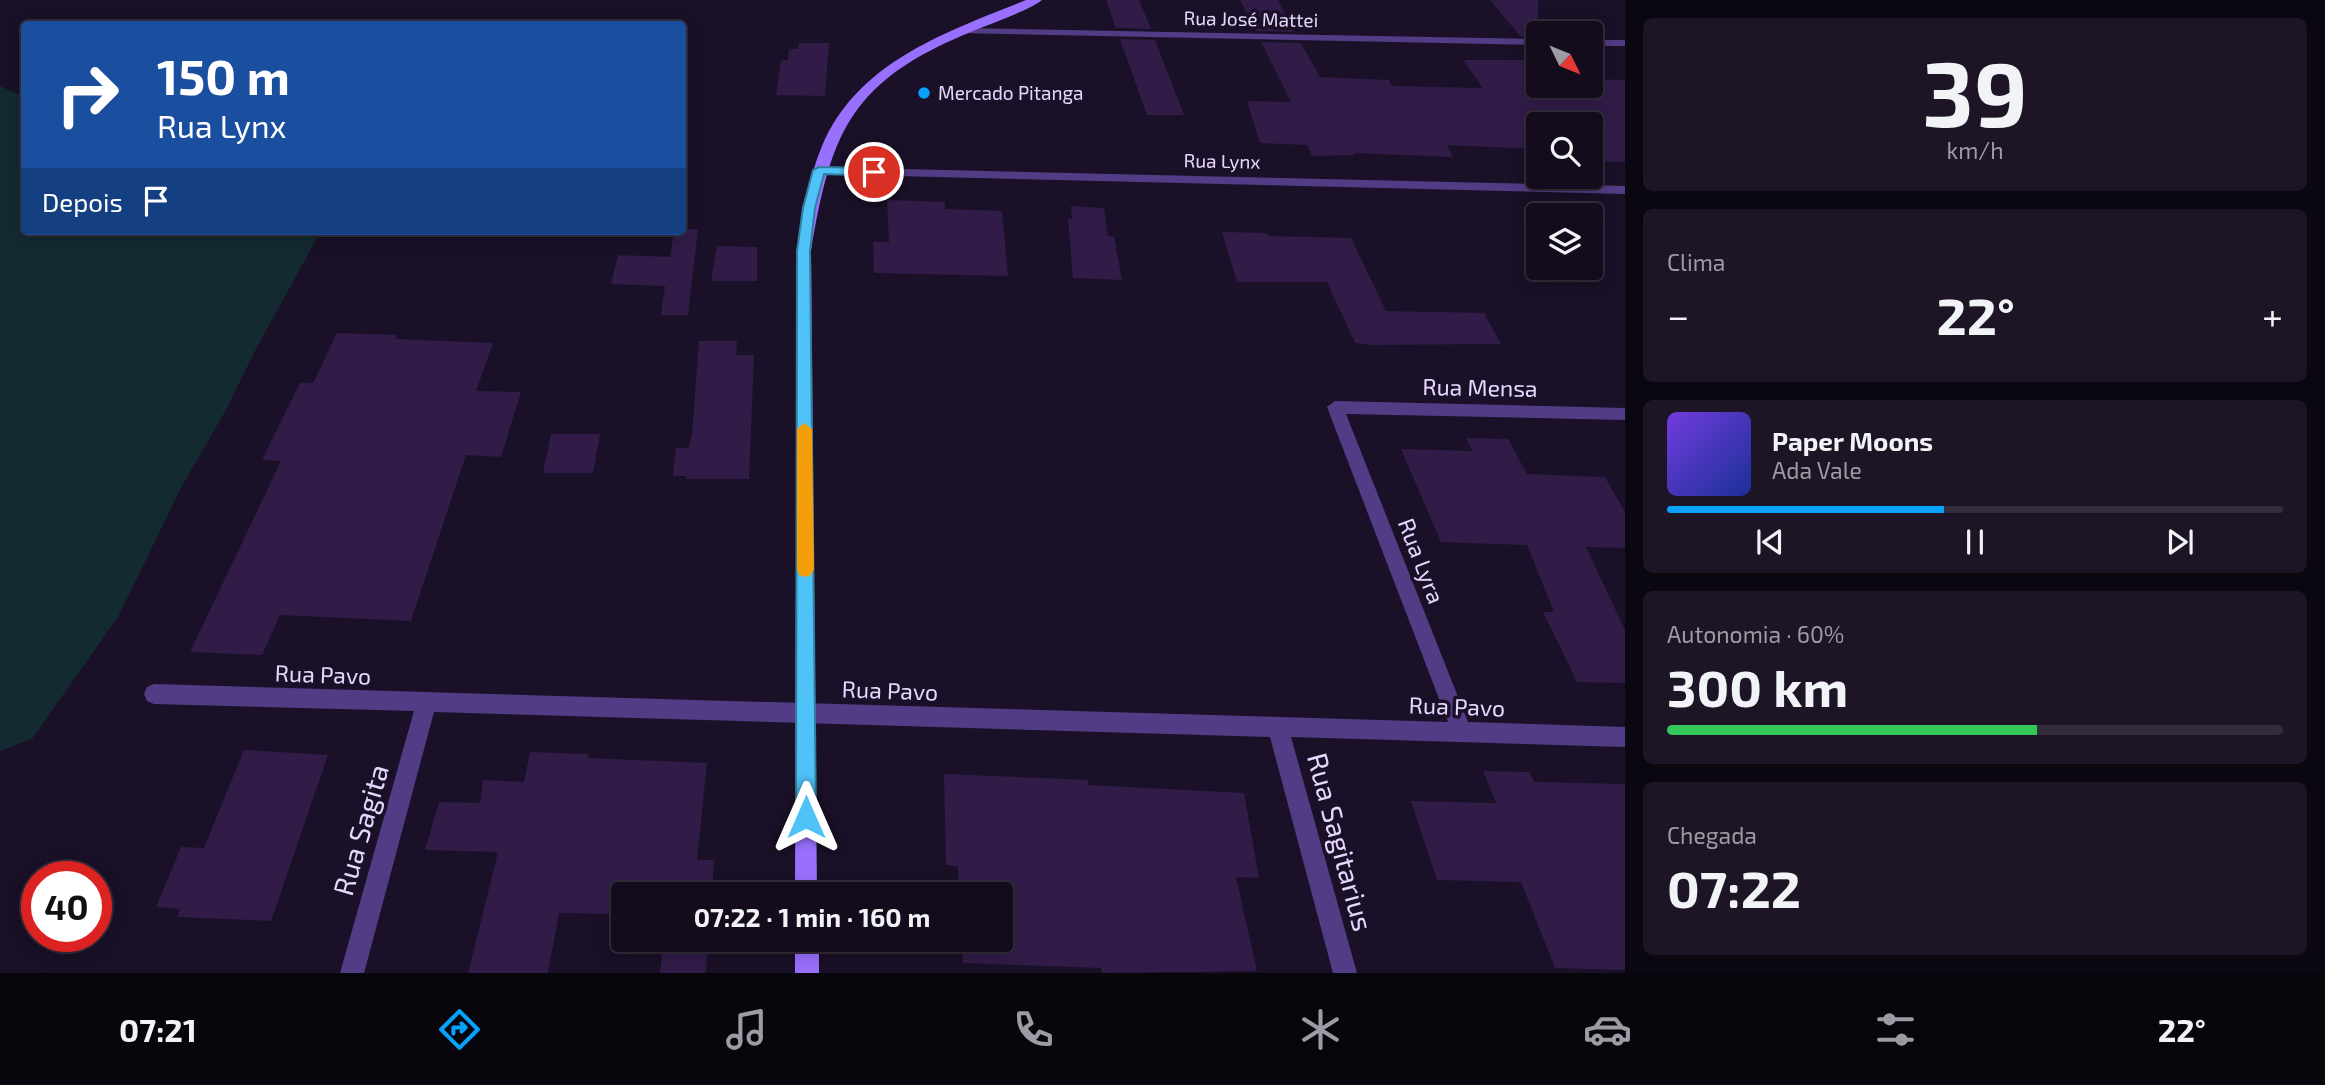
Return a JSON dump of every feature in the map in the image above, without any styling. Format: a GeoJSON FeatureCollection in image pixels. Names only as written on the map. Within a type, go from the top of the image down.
{"type":"FeatureCollection","features":[{"type":"Feature","properties":{"kind":"street"},"geometry":{"type":"LineString","coordinates":[[806,882],[804,251],[809,208],[819,170],[839,121],[877,75],[917,50],[1036,0]]}},
{"type":"Feature","properties":{"kind":"street","name":"Rua José Mattei"},"geometry":{"type":"LineString","coordinates":[[962,31],[1526,42]]}},
{"type":"Feature","properties":{"kind":"street"},"geometry":{"type":"LineString","coordinates":[[1603,43],[1625,43]]}},
{"type":"Feature","properties":{"kind":"street","name":"Rua Lynx"},"geometry":{"type":"LineString","coordinates":[[819,170],[1625,190]]}},
{"type":"Feature","properties":{"kind":"street","name":"Rua Mensa"},"geometry":{"type":"LineString","coordinates":[[1335,407],[1625,414]]}},
{"type":"Feature","properties":{"kind":"street","name":"Rua Lyra"},"geometry":{"type":"LineString","coordinates":[[1335,407],[1462,732]]}},
{"type":"Feature","properties":{"kind":"street","name":"Rua Pavo"},"geometry":{"type":"LineString","coordinates":[[154,694],[1625,737]]}},
{"type":"Feature","properties":{"kind":"street","name":"Rua Sagita"},"geometry":{"type":"LineString","coordinates":[[352,973],[427,702]]}},
{"type":"Feature","properties":{"kind":"street","name":"Rua Sagitarius"},"geometry":{"type":"LineString","coordinates":[[1278,727],[1345,973]]}},
{"type":"Feature","properties":{"kind":"street"},"geometry":{"type":"LineString","coordinates":[[807,952],[807,973]]}},
{"type":"Feature","properties":{"kind":"shaded area"},"geometry":{"type":"Polygon","coordinates":[[[0,86],[21,96],[21,235],[319,235],[257,347],[226,410],[183,484],[118,617],[32,739],[0,751],[0,86]]]}},
{"type":"Feature","properties":{"kind":"building"},"geometry":{"type":"Polygon","coordinates":[[[1106,0],[1139,0],[1151,29],[1116,28],[1106,0]]]}},
{"type":"Feature","properties":{"kind":"building"},"geometry":{"type":"Polygon","coordinates":[[[1240,0],[1278,0],[1295,32],[1256,31],[1240,0]]]}},
{"type":"Feature","properties":{"kind":"building"},"geometry":{"type":"Polygon","coordinates":[[[1490,0],[1538,0],[1538,21],[1526,21],[1526,36],[1520,36],[1490,0]]]}},
{"type":"Feature","properties":{"kind":"building"},"geometry":{"type":"Polygon","coordinates":[[[1120,39],[1155,40],[1184,115],[1147,115],[1120,39]]]}},
{"type":"Feature","properties":{"kind":"building"},"geometry":{"type":"Polygon","coordinates":[[[1261,42],[1301,43],[1320,77],[1389,80],[1392,86],[1483,88],[1463,60],[1526,60],[1526,98],[1603,98],[1603,79],[1625,80],[1625,162],[1603,161],[1603,112],[1526,112],[1526,148],[1447,145],[1453,157],[1353,153],[1355,155],[1312,156],[1307,145],[1260,143],[1247,101],[1291,102],[1261,42]]]}},
{"type":"Feature","properties":{"kind":"building"},"geometry":{"type":"Polygon","coordinates":[[[799,43],[829,43],[825,96],[776,95],[781,60],[788,60],[789,49],[798,49],[799,43]]]}},
{"type":"Feature","properties":{"kind":"building"},"geometry":{"type":"Polygon","coordinates":[[[887,200],[945,202],[945,209],[1002,211],[1008,276],[874,273],[873,242],[889,242],[887,200]]]}},
{"type":"Feature","properties":{"kind":"building"},"geometry":{"type":"Polygon","coordinates":[[[1071,206],[1104,208],[1108,236],[1114,237],[1122,280],[1073,278],[1068,218],[1072,219],[1071,206]]]}},
{"type":"Feature","properties":{"kind":"building"},"geometry":{"type":"Polygon","coordinates":[[[686,228],[698,230],[688,315],[661,315],[665,286],[611,284],[618,255],[670,257],[673,235],[686,235],[686,228]]]}},
{"type":"Feature","properties":{"kind":"building"},"geometry":{"type":"Polygon","coordinates":[[[1222,232],[1351,238],[1386,311],[1484,313],[1501,344],[1355,343],[1327,282],[1237,282],[1222,232]]]}},
{"type":"Feature","properties":{"kind":"building"},"geometry":{"type":"Polygon","coordinates":[[[717,246],[757,247],[757,281],[711,281],[717,246]]]}},
{"type":"Feature","properties":{"kind":"building"},"geometry":{"type":"Polygon","coordinates":[[[337,333],[397,335],[395,339],[493,343],[476,391],[521,392],[501,457],[466,455],[411,621],[280,615],[262,655],[190,652],[281,461],[262,460],[300,383],[313,383],[337,333]]]}},
{"type":"Feature","properties":{"kind":"building"},"geometry":{"type":"Polygon","coordinates":[[[699,341],[737,341],[736,355],[754,355],[749,479],[686,479],[686,476],[673,476],[676,448],[689,448],[692,435],[699,341]]]}},
{"type":"Feature","properties":{"kind":"building"},"geometry":{"type":"Polygon","coordinates":[[[551,434],[600,434],[593,473],[543,473],[551,434]]]}},
{"type":"Feature","properties":{"kind":"building"},"geometry":{"type":"Polygon","coordinates":[[[1466,438],[1508,439],[1527,474],[1605,477],[1625,512],[1625,548],[1586,547],[1625,630],[1625,683],[1577,682],[1543,612],[1554,612],[1527,545],[1441,542],[1401,449],[1472,451],[1466,438]]]}},
{"type":"Feature","properties":{"kind":"building"},"geometry":{"type":"Polygon","coordinates":[[[244,750],[328,755],[271,921],[177,917],[180,909],[156,907],[181,847],[204,848],[244,750]]]}},
{"type":"Feature","properties":{"kind":"building"},"geometry":{"type":"Polygon","coordinates":[[[530,752],[589,754],[588,758],[707,763],[697,860],[714,860],[713,882],[611,882],[611,914],[559,913],[548,973],[468,973],[498,852],[425,850],[439,802],[480,803],[483,780],[524,782],[530,752]]]}},
{"type":"Feature","properties":{"kind":"building"},"geometry":{"type":"Polygon","coordinates":[[[1483,771],[1529,772],[1534,782],[1625,784],[1625,970],[1555,968],[1521,882],[1437,880],[1411,801],[1496,803],[1483,771]]]}},
{"type":"Feature","properties":{"kind":"building"},"geometry":{"type":"Polygon","coordinates":[[[944,774],[1088,780],[1088,785],[1244,793],[1259,878],[1236,877],[1257,971],[1102,973],[1101,968],[963,963],[963,952],[1013,952],[1013,882],[959,882],[958,866],[946,865],[944,774]]]}},
{"type":"Feature","properties":{"kind":"building"},"geometry":{"type":"Polygon","coordinates":[[[662,952],[707,952],[706,973],[660,973],[662,952]]]}},
{"type":"Feature","properties":{"kind":"slow traffic"},"geometry":{"type":"LineString","coordinates":[[804,429],[805,569]]}},
{"type":"Feature","properties":{"kind":"place","name":"Mercado Pitanga"},"geometry":{"type":"Point","coordinates":[924,93]}},
{"type":"Feature","properties":{"kind":"route"},"geometry":{"type":"LineString","coordinates":[[806,817],[804,251],[809,208],[819,170],[874,172]]}}]}
